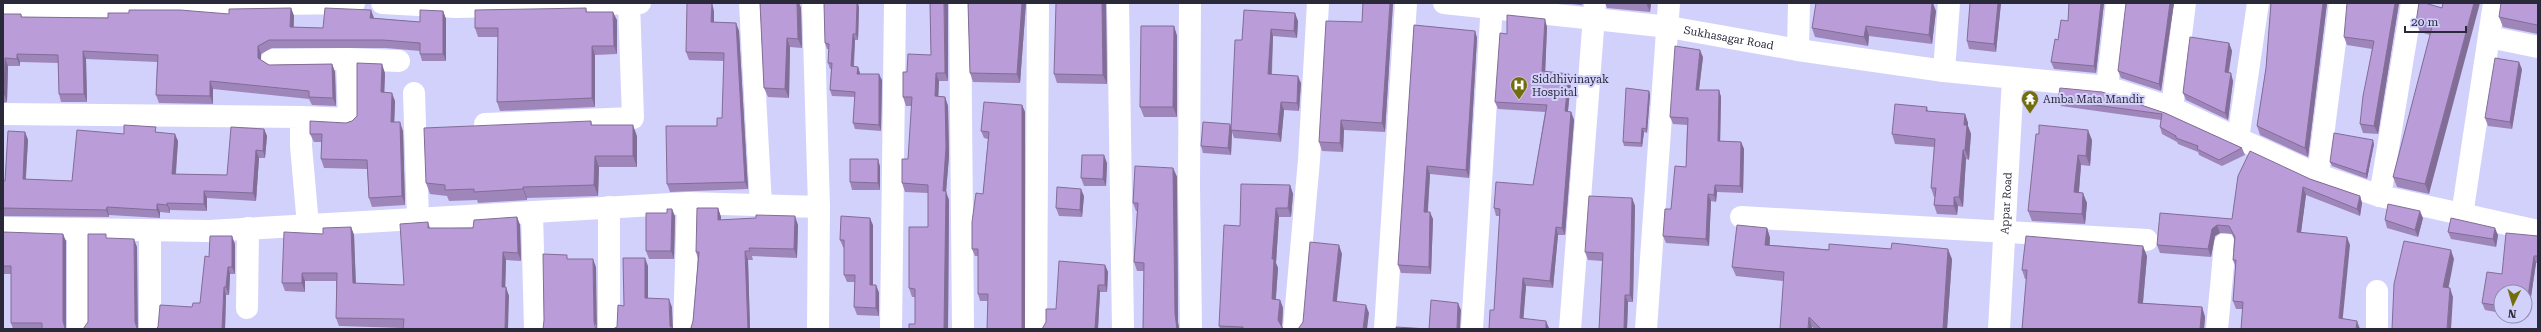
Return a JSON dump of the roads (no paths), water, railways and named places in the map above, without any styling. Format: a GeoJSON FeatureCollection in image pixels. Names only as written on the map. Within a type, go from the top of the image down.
{"type":"FeatureCollection","features":[{"type":"Feature","properties":{"kind":"street"},"geometry":{"type":"LineString","coordinates":[[3,10],[96,4],[354,3]]}},
{"type":"Feature","properties":{"kind":"street"},"geometry":{"type":"LineString","coordinates":[[382,3],[456,7],[506,4],[640,3]]}},
{"type":"Feature","properties":{"kind":"street"},"geometry":{"type":"LineString","coordinates":[[485,124],[633,118],[629,3]]}},
{"type":"Feature","properties":{"kind":"street"},"geometry":{"type":"LineString","coordinates":[[750,3],[761,205]]}},
{"type":"Feature","properties":{"kind":"street"},"geometry":{"type":"LineString","coordinates":[[813,3],[819,207],[818,329]]}},
{"type":"Feature","properties":{"kind":"street"},"geometry":{"type":"LineString","coordinates":[[891,329],[895,3]]}},
{"type":"Feature","properties":{"kind":"street"},"geometry":{"type":"LineString","coordinates":[[960,3],[963,329]]}},
{"type":"Feature","properties":{"kind":"street"},"geometry":{"type":"LineString","coordinates":[[1036,329],[1038,3]]}},
{"type":"Feature","properties":{"kind":"street"},"geometry":{"type":"LineString","coordinates":[[1118,3],[1123,329]]}},
{"type":"Feature","properties":{"kind":"street"},"geometry":{"type":"LineString","coordinates":[[1190,3],[1189,186],[1191,329]]}},
{"type":"Feature","properties":{"kind":"street"},"geometry":{"type":"LineString","coordinates":[[1294,329],[1308,160],[1318,3]]}},
{"type":"Feature","properties":{"kind":"street"},"geometry":{"type":"LineString","coordinates":[[1385,329],[1406,3]]}},
{"type":"Feature","properties":{"kind":"street","name":"Sukhasagar Road"},"geometry":{"type":"LineString","coordinates":[[1444,3],[1594,11],[1669,27],[1798,50],[1944,71],[2107,87],[2172,108],[2318,175],[2380,196],[2538,231]]}},
{"type":"Feature","properties":{"kind":"street"},"geometry":{"type":"LineString","coordinates":[[1646,329],[1670,3]]}},
{"type":"Feature","properties":{"kind":"street"},"geometry":{"type":"LineString","coordinates":[[1798,50],[1799,3]]}},
{"type":"Feature","properties":{"kind":"street"},"geometry":{"type":"LineString","coordinates":[[1944,71],[1949,3]]}},
{"type":"Feature","properties":{"kind":"street"},"geometry":{"type":"LineString","coordinates":[[2107,87],[2117,3]]}},
{"type":"Feature","properties":{"kind":"street"},"geometry":{"type":"LineString","coordinates":[[2172,108],[2185,3]]}},
{"type":"Feature","properties":{"kind":"street"},"geometry":{"type":"LineString","coordinates":[[2238,138],[2258,3]]}},
{"type":"Feature","properties":{"kind":"street"},"geometry":{"type":"LineString","coordinates":[[2318,175],[2340,3]]}},
{"type":"Feature","properties":{"kind":"street"},"geometry":{"type":"LineString","coordinates":[[2380,196],[2412,3]]}},
{"type":"Feature","properties":{"kind":"street"},"geometry":{"type":"LineString","coordinates":[[2462,215],[2494,3]]}},
{"type":"Feature","properties":{"kind":"street"},"geometry":{"type":"LineString","coordinates":[[1472,329],[1492,6]]}},
{"type":"Feature","properties":{"kind":"street"},"geometry":{"type":"LineString","coordinates":[[1570,329],[1594,11]]}},
{"type":"Feature","properties":{"kind":"street"},"geometry":{"type":"LineString","coordinates":[[2489,37],[2538,47]]}},
{"type":"Feature","properties":{"kind":"street"},"geometry":{"type":"LineString","coordinates":[[3,114],[301,117],[349,119],[347,58]]}},
{"type":"Feature","properties":{"kind":"street"},"geometry":{"type":"LineString","coordinates":[[272,60],[347,58],[399,61]]}},
{"type":"Feature","properties":{"kind":"street","name":"Appar Road"},"geometry":{"type":"LineString","coordinates":[[1999,329],[2013,78]]}},
{"type":"Feature","properties":{"kind":"street"},"geometry":{"type":"LineString","coordinates":[[414,93],[418,219]]}},
{"type":"Feature","properties":{"kind":"street"},"geometry":{"type":"LineString","coordinates":[[301,117],[301,146],[308,225]]}},
{"type":"Feature","properties":{"kind":"street"},"geometry":{"type":"LineString","coordinates":[[684,329],[688,203]]}},
{"type":"Feature","properties":{"kind":"street"},"geometry":{"type":"LineString","coordinates":[[3,228],[209,231],[688,203],[819,207]]}},
{"type":"Feature","properties":{"kind":"street"},"geometry":{"type":"LineString","coordinates":[[609,208],[609,329]]}},
{"type":"Feature","properties":{"kind":"street"},"geometry":{"type":"LineString","coordinates":[[532,212],[535,329]]}},
{"type":"Feature","properties":{"kind":"street"},"geometry":{"type":"LineString","coordinates":[[1741,217],[2148,240]]}},
{"type":"Feature","properties":{"kind":"street"},"geometry":{"type":"LineString","coordinates":[[248,228],[248,308]]}},
{"type":"Feature","properties":{"kind":"street"},"geometry":{"type":"LineString","coordinates":[[78,229],[78,329]]}},
{"type":"Feature","properties":{"kind":"street"},"geometry":{"type":"LineString","coordinates":[[150,231],[150,329]]}},
{"type":"Feature","properties":{"kind":"street"},"geometry":{"type":"LineString","coordinates":[[2217,329],[2225,244]]}},
{"type":"Feature","properties":{"kind":"street"},"geometry":{"type":"LineString","coordinates":[[2377,290],[2377,329]]}},
{"type":"Feature","properties":{"kind":"place","name":"Siddhivinayak Hospital"},"geometry":{"type":"Point","coordinates":[1519,100]}},
{"type":"Feature","properties":{"kind":"place","name":"Amba Mata Mandir"},"geometry":{"type":"Point","coordinates":[2030,114]}}]}
